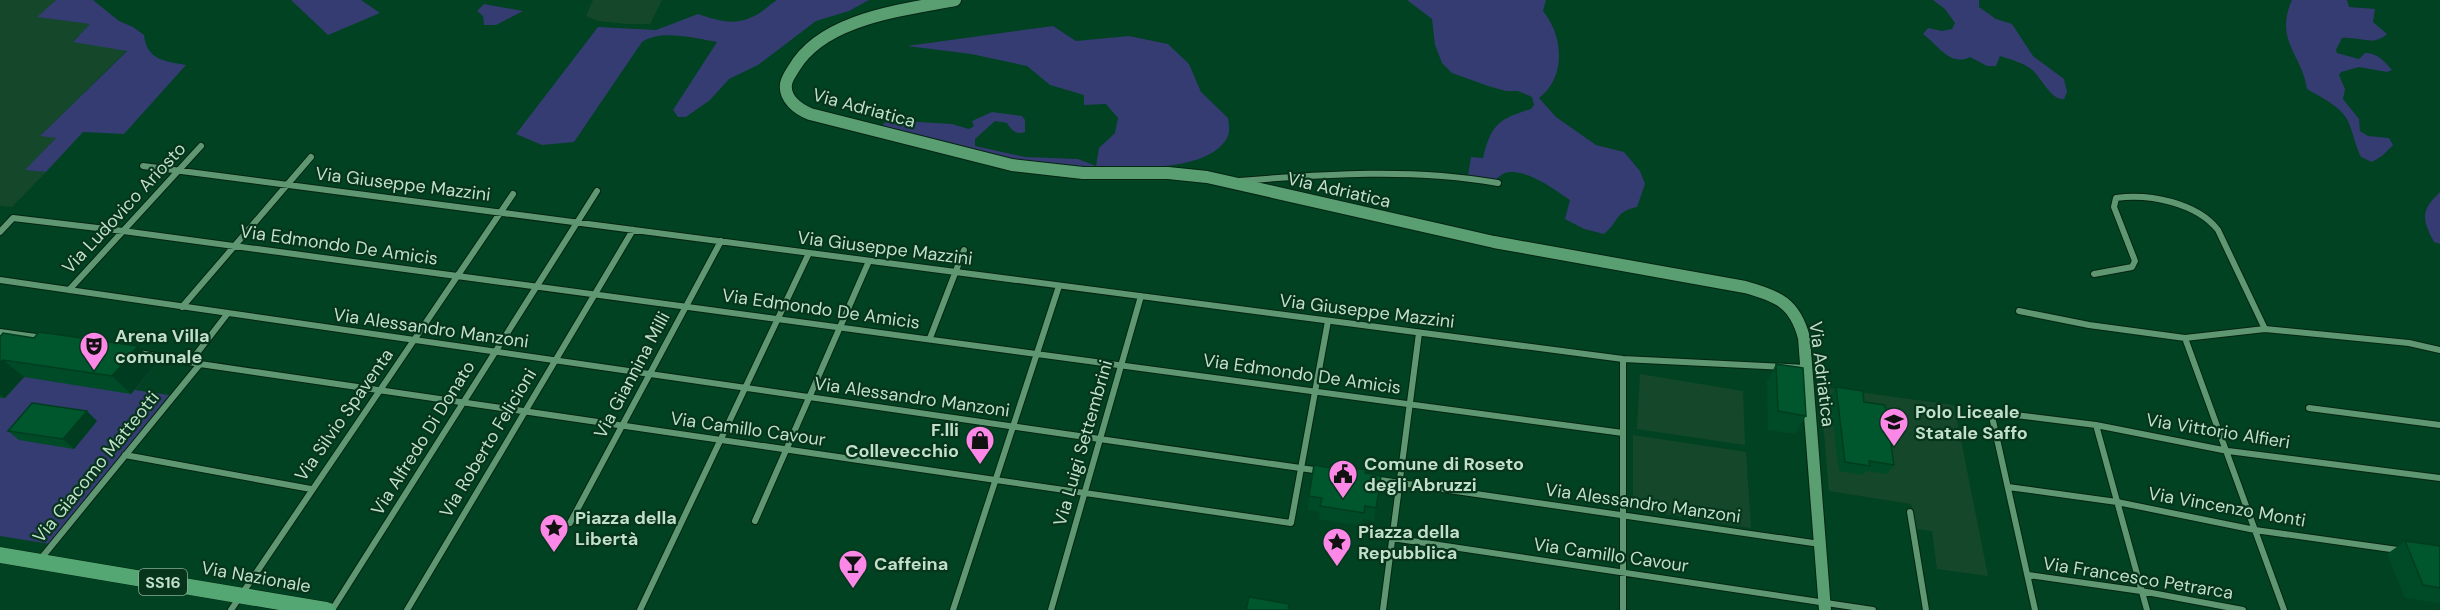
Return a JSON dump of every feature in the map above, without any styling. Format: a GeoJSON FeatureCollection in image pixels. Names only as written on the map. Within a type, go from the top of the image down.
{"type":"FeatureCollection","features":[{"type":"Feature","properties":{"kind":"main road","name":"Via Adriatica"},"geometry":{"type":"LineString","coordinates":[[955,0],[869,18],[835,32],[809,51],[793,69],[786,84],[788,97],[797,108],[810,114],[1005,164],[1083,173],[1191,175],[1232,182],[1359,213],[1494,242],[1759,291],[1783,301],[1795,312],[1802,329],[1825,606]]}},
{"type":"Feature","properties":{"kind":"main road","name":"Via Nazionale"},"geometry":{"type":"LineString","coordinates":[[0,555],[39,561],[236,603],[327,610]]}},
{"type":"Feature","properties":{"kind":"street","name":"Via Ludovico Ariosto"},"geometry":{"type":"LineString","coordinates":[[69,290],[201,146]]}},
{"type":"Feature","properties":{"kind":"street"},"geometry":{"type":"LineString","coordinates":[[182,307],[311,157]]}},
{"type":"Feature","properties":{"kind":"street","name":"Via Giuseppe Mazzini"},"geometry":{"type":"LineString","coordinates":[[143,166],[1623,359],[1806,368]]}},
{"type":"Feature","properties":{"kind":"street"},"geometry":{"type":"LineString","coordinates":[[1232,182],[1260,177],[1332,173],[1463,177],[1498,183]]}},
{"type":"Feature","properties":{"kind":"street","name":"Via Alfredo Di Donato"},"geometry":{"type":"LineString","coordinates":[[332,610],[597,191]]}},
{"type":"Feature","properties":{"kind":"street","name":"Via Silvio Spaventa"},"geometry":{"type":"LineString","coordinates":[[236,603],[311,489],[513,194]]}},
{"type":"Feature","properties":{"kind":"street"},"geometry":{"type":"LineString","coordinates":[[2094,274],[2122,271],[2132,267],[2135,261],[2114,207],[2116,198],[2127,195],[2186,208],[2211,219],[2265,329]]}},
{"type":"Feature","properties":{"kind":"street","name":"Via Edmondo De Amicis"},"geometry":{"type":"LineString","coordinates":[[0,232],[14,218],[123,231],[1623,433]]}},
{"type":"Feature","properties":{"kind":"street","name":"Via Roberto Felicioni"},"geometry":{"type":"LineString","coordinates":[[407,610],[633,230]]}},
{"type":"Feature","properties":{"kind":"street","name":"Via Giannina Milli"},"geometry":{"type":"LineString","coordinates":[[570,523],[721,241]]}},
{"type":"Feature","properties":{"kind":"street"},"geometry":{"type":"LineString","coordinates":[[930,338],[964,250]]}},
{"type":"Feature","properties":{"kind":"street"},"geometry":{"type":"LineString","coordinates":[[640,610],[809,253]]}},
{"type":"Feature","properties":{"kind":"street"},"geometry":{"type":"LineString","coordinates":[[755,521],[869,261]]}},
{"type":"Feature","properties":{"kind":"street","name":"Via Alessandro Manzoni"},"geometry":{"type":"LineString","coordinates":[[0,280],[1324,472]]}},
{"type":"Feature","properties":{"kind":"street"},"geometry":{"type":"LineString","coordinates":[[953,610],[1059,286]]}},
{"type":"Feature","properties":{"kind":"street","name":"Via Luigi Settembrini"},"geometry":{"type":"LineString","coordinates":[[1051,610],[1141,296]]}},
{"type":"Feature","properties":{"kind":"street"},"geometry":{"type":"LineString","coordinates":[[2019,311],[2089,325],[2185,338],[2265,329],[2409,344],[2440,350]]}},
{"type":"Feature","properties":{"kind":"street"},"geometry":{"type":"LineString","coordinates":[[191,361],[228,313]]}},
{"type":"Feature","properties":{"kind":"street"},"geometry":{"type":"LineString","coordinates":[[1300,468],[1328,321]]}},
{"type":"Feature","properties":{"kind":"street"},"geometry":{"type":"LineString","coordinates":[[0,332],[56,340]]}},
{"type":"Feature","properties":{"kind":"street"},"geometry":{"type":"LineString","coordinates":[[1383,610],[1419,333]]}},
{"type":"Feature","properties":{"kind":"street"},"geometry":{"type":"LineString","coordinates":[[2185,338],[2284,610]]}},
{"type":"Feature","properties":{"kind":"street","name":"Via Camillo Cavour"},"geometry":{"type":"LineString","coordinates":[[135,352],[200,364],[1291,523],[1300,468]]}},
{"type":"Feature","properties":{"kind":"street"},"geometry":{"type":"LineString","coordinates":[[1623,359],[1623,610]]}},
{"type":"Feature","properties":{"kind":"street","name":"Via Giacomo Matteotti"},"geometry":{"type":"LineString","coordinates":[[39,561],[200,364]]}},
{"type":"Feature","properties":{"kind":"street"},"geometry":{"type":"LineString","coordinates":[[2309,408],[2440,425]]}},
{"type":"Feature","properties":{"kind":"street","name":"Via Vittorio Alfieri"},"geometry":{"type":"LineString","coordinates":[[2008,487],[1991,412],[2096,425],[2228,451],[2440,478]]}},
{"type":"Feature","properties":{"kind":"street"},"geometry":{"type":"LineString","coordinates":[[2096,425],[2147,610]]}},
{"type":"Feature","properties":{"kind":"street"},"geometry":{"type":"LineString","coordinates":[[125,455],[311,489]]}},
{"type":"Feature","properties":{"kind":"street","name":"Via Alessandro Manzoni"},"geometry":{"type":"LineString","coordinates":[[1359,477],[1821,544]]}},
{"type":"Feature","properties":{"kind":"street"},"geometry":{"type":"LineString","coordinates":[[2008,487],[2035,610]]}},
{"type":"Feature","properties":{"kind":"street","name":"Via Vincenzo Monti"},"geometry":{"type":"LineString","coordinates":[[2008,487],[2117,502],[2255,530],[2405,551]]}},
{"type":"Feature","properties":{"kind":"street"},"geometry":{"type":"LineString","coordinates":[[1910,512],[1926,610]]}},
{"type":"Feature","properties":{"kind":"street","name":"Via Camillo Cavour"},"geometry":{"type":"LineString","coordinates":[[1392,538],[1623,571],[1825,606],[1873,610]]}},
{"type":"Feature","properties":{"kind":"street","name":"Via Francesco Petrarca"},"geometry":{"type":"LineString","coordinates":[[2028,575],[2141,591],[2243,610]]}},
{"type":"Feature","properties":{"kind":"shaded area"},"geometry":{"type":"Polygon","coordinates":[[[0,0],[56,0],[38,17],[91,24],[73,41],[127,50],[41,135],[56,138],[26,170],[46,172],[12,207],[0,206],[0,0]]]}},
{"type":"Feature","properties":{"kind":"shaded area"},"geometry":{"type":"Polygon","coordinates":[[[56,0],[93,0],[119,21],[144,35],[149,50],[158,58],[186,65],[124,134],[83,132],[46,172],[25,170],[56,138],[40,136],[127,51],[73,42],[90,24],[37,17],[56,0]]]}},
{"type":"Feature","properties":{"kind":"shaded area"},"geometry":{"type":"Polygon","coordinates":[[[291,0],[361,0],[380,13],[328,35],[291,0]]]}},
{"type":"Feature","properties":{"kind":"shaded area"},"geometry":{"type":"Polygon","coordinates":[[[593,0],[662,0],[650,24],[628,24],[598,21],[586,16],[593,0]]]}},
{"type":"Feature","properties":{"kind":"shaded area"},"geometry":{"type":"Polygon","coordinates":[[[777,0],[869,0],[849,11],[816,21],[758,65],[729,79],[710,100],[686,117],[678,117],[673,110],[717,42],[688,37],[658,36],[642,42],[574,142],[542,145],[516,134],[598,27],[656,30],[698,14],[721,21],[735,22],[758,14],[777,0]]]}},
{"type":"Feature","properties":{"kind":"shaded area"},"geometry":{"type":"Polygon","coordinates":[[[1407,0],[1546,0],[1543,11],[1555,33],[1559,56],[1554,79],[1539,98],[1556,117],[1596,145],[1624,152],[1640,171],[1645,184],[1637,207],[1620,215],[1604,234],[1584,229],[1565,219],[1570,200],[1530,176],[1513,172],[1505,173],[1494,181],[1468,176],[1471,157],[1483,158],[1493,131],[1503,120],[1531,109],[1534,105],[1532,97],[1518,91],[1506,91],[1488,86],[1452,73],[1442,63],[1435,45],[1432,19],[1407,0]]]}},
{"type":"Feature","properties":{"kind":"shaded area"},"geometry":{"type":"Polygon","coordinates":[[[1933,0],[1979,0],[1979,7],[1996,19],[2012,24],[2033,56],[2064,79],[2067,92],[2064,99],[2059,99],[2051,93],[2031,69],[2016,61],[2000,56],[1996,66],[1987,66],[1970,57],[1956,59],[1950,57],[1923,34],[1928,28],[1942,31],[1952,29],[1955,23],[1945,9],[1933,0]]]}},
{"type":"Feature","properties":{"kind":"shaded area"},"geometry":{"type":"Polygon","coordinates":[[[2292,0],[2347,0],[2349,7],[2375,9],[2373,22],[2387,34],[2376,40],[2342,38],[2336,50],[2337,53],[2359,59],[2365,53],[2374,54],[2392,70],[2387,72],[2359,67],[2341,72],[2339,75],[2345,89],[2343,99],[2359,119],[2360,131],[2368,136],[2389,138],[2393,145],[2372,162],[2361,157],[2350,126],[2343,114],[2332,104],[2307,89],[2291,47],[2286,26],[2292,0]]]}},
{"type":"Feature","properties":{"kind":"shaded area"},"geometry":{"type":"Polygon","coordinates":[[[484,4],[523,11],[496,25],[484,25],[483,16],[477,11],[484,4]]]}},
{"type":"Feature","properties":{"kind":"shaded area"},"geometry":{"type":"Polygon","coordinates":[[[1053,26],[1076,41],[1129,36],[1168,44],[1189,64],[1201,92],[1228,118],[1228,136],[1219,148],[1188,162],[1169,166],[1129,168],[1097,166],[1095,172],[1032,168],[880,128],[887,120],[952,124],[969,129],[974,126],[972,121],[992,112],[1022,116],[1025,120],[1025,132],[1016,132],[1007,123],[995,121],[975,139],[975,146],[1025,157],[1078,159],[1096,166],[1099,148],[1115,133],[1118,118],[1106,104],[1084,105],[1084,95],[1050,85],[1027,66],[971,54],[907,46],[1053,26]]]}},
{"type":"Feature","properties":{"kind":"shaded area"},"geometry":{"type":"Polygon","coordinates":[[[2440,192],[2440,244],[2434,242],[2425,216],[2429,205],[2440,192]]]}},
{"type":"Feature","properties":{"kind":"shaded area"},"geometry":{"type":"Polygon","coordinates":[[[25,343],[157,363],[135,390],[169,395],[50,544],[0,536],[0,371],[25,343]]]}},
{"type":"Feature","properties":{"kind":"shaded area"},"geometry":{"type":"Polygon","coordinates":[[[1640,374],[1743,391],[1745,445],[1637,429],[1640,374]]]}},
{"type":"Feature","properties":{"kind":"shaded area","name":"Polo Liceale Statale Saffo"},"geometry":{"type":"Polygon","coordinates":[[[1820,387],[1954,405],[1988,576],[1937,569],[1932,531],[1916,529],[1911,504],[1829,491],[1820,387]]]}},
{"type":"Feature","properties":{"kind":"shaded area"},"geometry":{"type":"Polygon","coordinates":[[[1633,435],[1746,452],[1751,528],[1633,509],[1633,435]]]}},
{"type":"Feature","properties":{"kind":"building"},"geometry":{"type":"Polygon","coordinates":[[[39,332],[138,346],[112,376],[3,360],[0,363],[0,337],[3,333],[34,338],[39,332]]]}},
{"type":"Feature","properties":{"kind":"building"},"geometry":{"type":"Polygon","coordinates":[[[1776,364],[1803,368],[1806,416],[1778,411],[1776,364]]]}},
{"type":"Feature","properties":{"kind":"building"},"geometry":{"type":"Polygon","coordinates":[[[1836,387],[1863,391],[1864,402],[1885,405],[1894,465],[1869,461],[1870,466],[1845,462],[1836,387]]]}},
{"type":"Feature","properties":{"kind":"building"},"geometry":{"type":"Polygon","coordinates":[[[32,403],[87,411],[63,439],[8,431],[32,403]]]}},
{"type":"Feature","properties":{"kind":"building","name":"Comune di Roseto degli Abruzzi"},"geometry":{"type":"Polygon","coordinates":[[[1314,465],[1366,470],[1365,473],[1381,476],[1376,508],[1365,506],[1364,513],[1320,506],[1322,498],[1309,496],[1314,465]]]}},
{"type":"Feature","properties":{"kind":"building"},"geometry":{"type":"Polygon","coordinates":[[[2405,541],[2440,546],[2440,588],[2423,585],[2405,541]]]}},
{"type":"Feature","properties":{"kind":"building"},"geometry":{"type":"Polygon","coordinates":[[[1249,597],[1289,604],[1288,610],[1246,610],[1249,597]]]}},
{"type":"Feature","properties":{"kind":"place","name":"Arena Villa comunale"},"geometry":{"type":"Point","coordinates":[94,372]}},
{"type":"Feature","properties":{"kind":"place","name":"Polo Liceale Statale Saffo"},"geometry":{"type":"Point","coordinates":[1894,448]}},
{"type":"Feature","properties":{"kind":"place","name":"F.lli Collevecchio"},"geometry":{"type":"Point","coordinates":[980,466]}},
{"type":"Feature","properties":{"kind":"place","name":"Comune di Roseto degli Abruzzi"},"geometry":{"type":"Point","coordinates":[1343,500]}},
{"type":"Feature","properties":{"kind":"place","name":"Piazza della Libertà"},"geometry":{"type":"Point","coordinates":[554,554]}},
{"type":"Feature","properties":{"kind":"place","name":"Piazza della Repubblica"},"geometry":{"type":"Point","coordinates":[1337,568]}},
{"type":"Feature","properties":{"kind":"place","name":"Caffeina"},"geometry":{"type":"Point","coordinates":[853,590]}}]}
